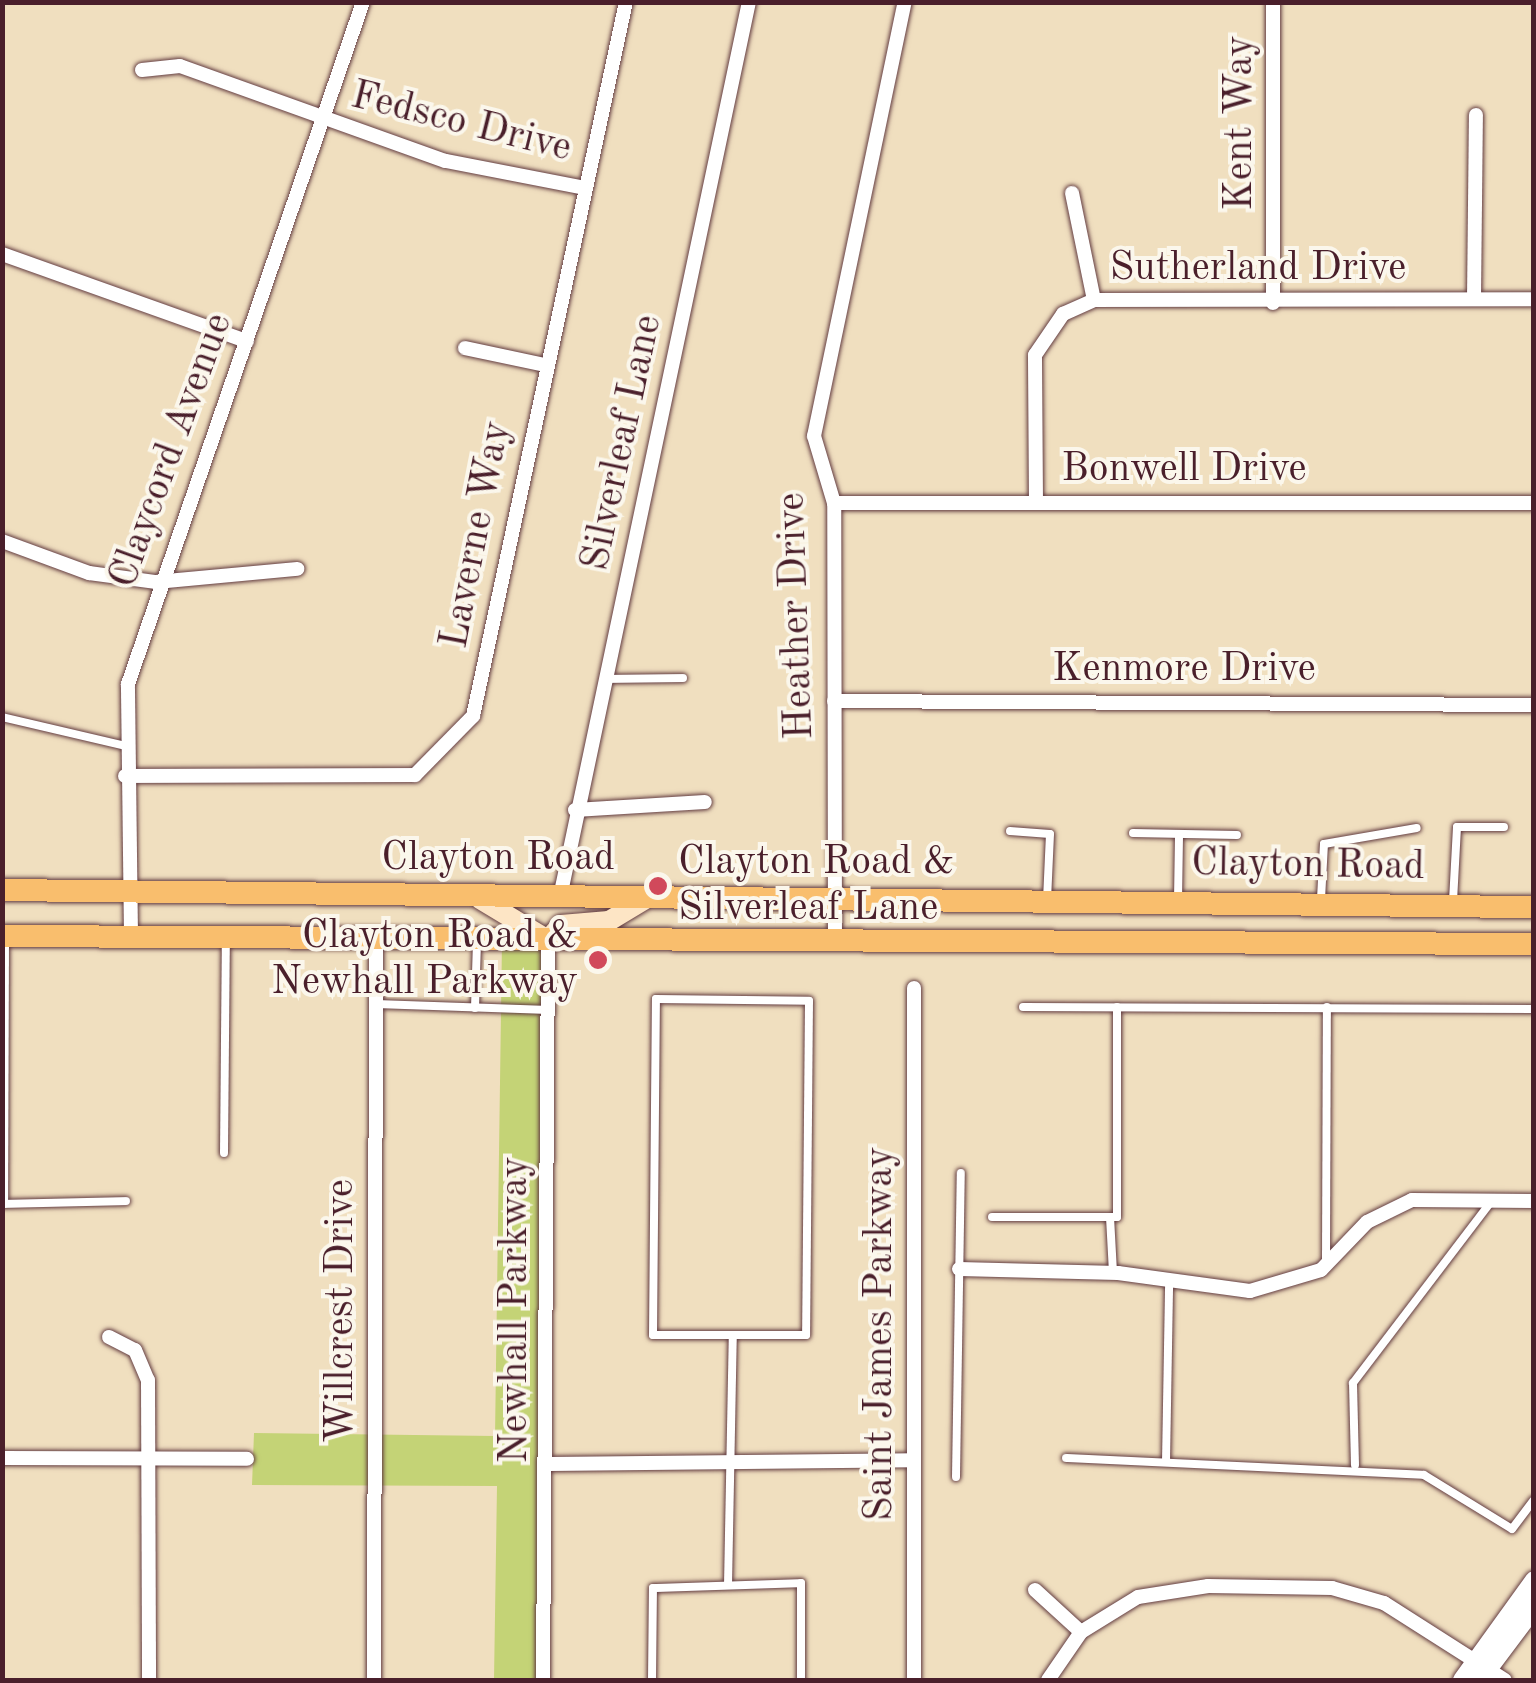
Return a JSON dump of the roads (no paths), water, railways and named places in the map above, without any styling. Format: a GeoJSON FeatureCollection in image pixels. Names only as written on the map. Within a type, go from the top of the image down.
{"type":"FeatureCollection","features":[{"type":"Feature","properties":{"kind":"main road","name":"Clayton Road"},"geometry":{"type":"LineString","coordinates":[[2,890],[478,899],[560,896],[1534,906]]}},
{"type":"Feature","properties":{"kind":"main road"},"geometry":{"type":"LineString","coordinates":[[478,899],[548,940],[561,925],[609,922],[649,898]]}},
{"type":"Feature","properties":{"kind":"main road","name":"Clayton Road"},"geometry":{"type":"LineString","coordinates":[[4,936],[376,942],[836,938],[1534,944]]}},
{"type":"Feature","properties":{"kind":"street","name":"Claycord Avenue"},"geometry":{"type":"LineString","coordinates":[[131,936],[126,776],[128,684],[156,582],[247,341],[363,2]]}},
{"type":"Feature","properties":{"kind":"street","name":"Laverne Way"},"geometry":{"type":"LineString","coordinates":[[126,776],[414,775],[441,757],[473,716],[545,365],[626,2]]}},
{"type":"Feature","properties":{"kind":"street","name":"Silverleaf Lane"},"geometry":{"type":"LineString","coordinates":[[560,896],[749,2]]}},
{"type":"Feature","properties":{"kind":"street","name":"Heather Drive"},"geometry":{"type":"LineString","coordinates":[[836,938],[834,503],[814,436],[822,376],[906,2]]}},
{"type":"Feature","properties":{"kind":"street","name":"Kent Way"},"geometry":{"type":"LineString","coordinates":[[1273,2],[1273,302]]}},
{"type":"Feature","properties":{"kind":"street","name":"Fedsco Drive"},"geometry":{"type":"LineString","coordinates":[[142,70],[180,66],[321,120],[446,161],[585,188]]}},
{"type":"Feature","properties":{"kind":"street"},"geometry":{"type":"LineString","coordinates":[[1474,299],[1476,115]]}},
{"type":"Feature","properties":{"kind":"street"},"geometry":{"type":"LineString","coordinates":[[1072,193],[1094,300]]}},
{"type":"Feature","properties":{"kind":"street"},"geometry":{"type":"LineString","coordinates":[[2,254],[247,341]]}},
{"type":"Feature","properties":{"kind":"street","name":"Sutherland Drive"},"geometry":{"type":"LineString","coordinates":[[1036,503],[1036,355],[1064,314],[1094,300],[1534,299]]}},
{"type":"Feature","properties":{"kind":"street"},"geometry":{"type":"LineString","coordinates":[[464,348],[545,365]]}},
{"type":"Feature","properties":{"kind":"street","name":"Bonwell Drive"},"geometry":{"type":"LineString","coordinates":[[834,503],[1534,503]]}},
{"type":"Feature","properties":{"kind":"street"},"geometry":{"type":"LineString","coordinates":[[2,541],[89,573],[156,582],[297,569]]}},
{"type":"Feature","properties":{"kind":"street","name":"Kenmore Drive"},"geometry":{"type":"LineString","coordinates":[[834,700],[1534,704]]}},
{"type":"Feature","properties":{"kind":"street"},"geometry":{"type":"LineString","coordinates":[[576,810],[704,802]]}},
{"type":"Feature","properties":{"kind":"street","name":"Newhall Parkway"},"geometry":{"type":"LineString","coordinates":[[543,1680],[549,1464],[548,940]]}},
{"type":"Feature","properties":{"kind":"street","name":"Willcrest Drive"},"geometry":{"type":"LineString","coordinates":[[374,1680],[376,942]]}},
{"type":"Feature","properties":{"kind":"street","name":"Saint James Parkway"},"geometry":{"type":"LineString","coordinates":[[914,988],[914,1680]]}},
{"type":"Feature","properties":{"kind":"street"},"geometry":{"type":"LineString","coordinates":[[959,1269],[1113,1272],[1169,1283],[1250,1291],[1326,1266],[1367,1222],[1412,1200],[1534,1201]]}},
{"type":"Feature","properties":{"kind":"street"},"geometry":{"type":"LineString","coordinates":[[109,1337],[135,1350],[148,1380],[149,1680]]}},
{"type":"Feature","properties":{"kind":"street"},"geometry":{"type":"LineString","coordinates":[[2,1458],[248,1459]]}},
{"type":"Feature","properties":{"kind":"street"},"geometry":{"type":"LineString","coordinates":[[549,1464],[730,1467],[914,1460]]}},
{"type":"Feature","properties":{"kind":"street"},"geometry":{"type":"LineString","coordinates":[[1482,1667],[1534,1580]]}},
{"type":"Feature","properties":{"kind":"street"},"geometry":{"type":"LineString","coordinates":[[1048,1680],[1081,1632],[1138,1597],[1208,1586],[1332,1588],[1384,1603],[1506,1680]]}},
{"type":"Feature","properties":{"kind":"street"},"geometry":{"type":"LineString","coordinates":[[1034,1590],[1081,1632]]}},
{"type":"Feature","properties":{"kind":"street"},"geometry":{"type":"LineString","coordinates":[[1462,1680],[1482,1667],[1534,1608]]}},
{"type":"Feature","properties":{"kind":"lane"},"geometry":{"type":"LineString","coordinates":[[605,679],[682,678]]}},
{"type":"Feature","properties":{"kind":"lane"},"geometry":{"type":"LineString","coordinates":[[2,717],[126,746]]}},
{"type":"Feature","properties":{"kind":"lane"},"geometry":{"type":"LineString","coordinates":[[1453,906],[1458,827],[1504,827]]}},
{"type":"Feature","properties":{"kind":"lane"},"geometry":{"type":"LineString","coordinates":[[1321,904],[1324,844],[1417,828]]}},
{"type":"Feature","properties":{"kind":"lane"},"geometry":{"type":"LineString","coordinates":[[1010,830],[1050,834],[1047,900]]}},
{"type":"Feature","properties":{"kind":"lane"},"geometry":{"type":"LineString","coordinates":[[1134,833],[1237,835]]}},
{"type":"Feature","properties":{"kind":"lane"},"geometry":{"type":"LineString","coordinates":[[1178,902],[1179,834]]}},
{"type":"Feature","properties":{"kind":"lane"},"geometry":{"type":"LineString","coordinates":[[4,936],[4,1204],[126,1202]]}},
{"type":"Feature","properties":{"kind":"lane"},"geometry":{"type":"LineString","coordinates":[[224,1153],[226,939]]}},
{"type":"Feature","properties":{"kind":"lane"},"geometry":{"type":"LineString","coordinates":[[475,1008],[477,941]]}},
{"type":"Feature","properties":{"kind":"lane"},"geometry":{"type":"LineString","coordinates":[[656,999],[809,1001],[806,1335],[733,1335],[653,1335],[656,999]]}},
{"type":"Feature","properties":{"kind":"lane"},"geometry":{"type":"LineString","coordinates":[[376,1004],[548,1010]]}},
{"type":"Feature","properties":{"kind":"lane"},"geometry":{"type":"LineString","coordinates":[[1023,1007],[1534,1009]]}},
{"type":"Feature","properties":{"kind":"lane"},"geometry":{"type":"LineString","coordinates":[[1113,1272],[1110,1216],[1117,1007]]}},
{"type":"Feature","properties":{"kind":"lane"},"geometry":{"type":"LineString","coordinates":[[1326,1007],[1326,1266]]}},
{"type":"Feature","properties":{"kind":"lane"},"geometry":{"type":"LineString","coordinates":[[956,1477],[960,1173]]}},
{"type":"Feature","properties":{"kind":"lane"},"geometry":{"type":"LineString","coordinates":[[1355,1465],[1352,1382],[1493,1199]]}},
{"type":"Feature","properties":{"kind":"lane"},"geometry":{"type":"LineString","coordinates":[[992,1218],[1110,1216]]}},
{"type":"Feature","properties":{"kind":"lane"},"geometry":{"type":"LineString","coordinates":[[1166,1462],[1169,1283]]}},
{"type":"Feature","properties":{"kind":"lane"},"geometry":{"type":"LineString","coordinates":[[728,1586],[733,1335]]}},
{"type":"Feature","properties":{"kind":"lane"},"geometry":{"type":"LineString","coordinates":[[1066,1458],[1355,1465],[1424,1474],[1512,1529],[1534,1500]]}},
{"type":"Feature","properties":{"kind":"lane"},"geometry":{"type":"LineString","coordinates":[[652,1680],[653,1588],[801,1583],[801,1680]]}},
{"type":"Feature","properties":{"kind":"place","name":"Clayton Road & Silverleaf Lane"},"geometry":{"type":"Point","coordinates":[658,886]}},
{"type":"Feature","properties":{"kind":"place","name":"Clayton Road & Newhall Parkway"},"geometry":{"type":"Point","coordinates":[598,960]}}]}
